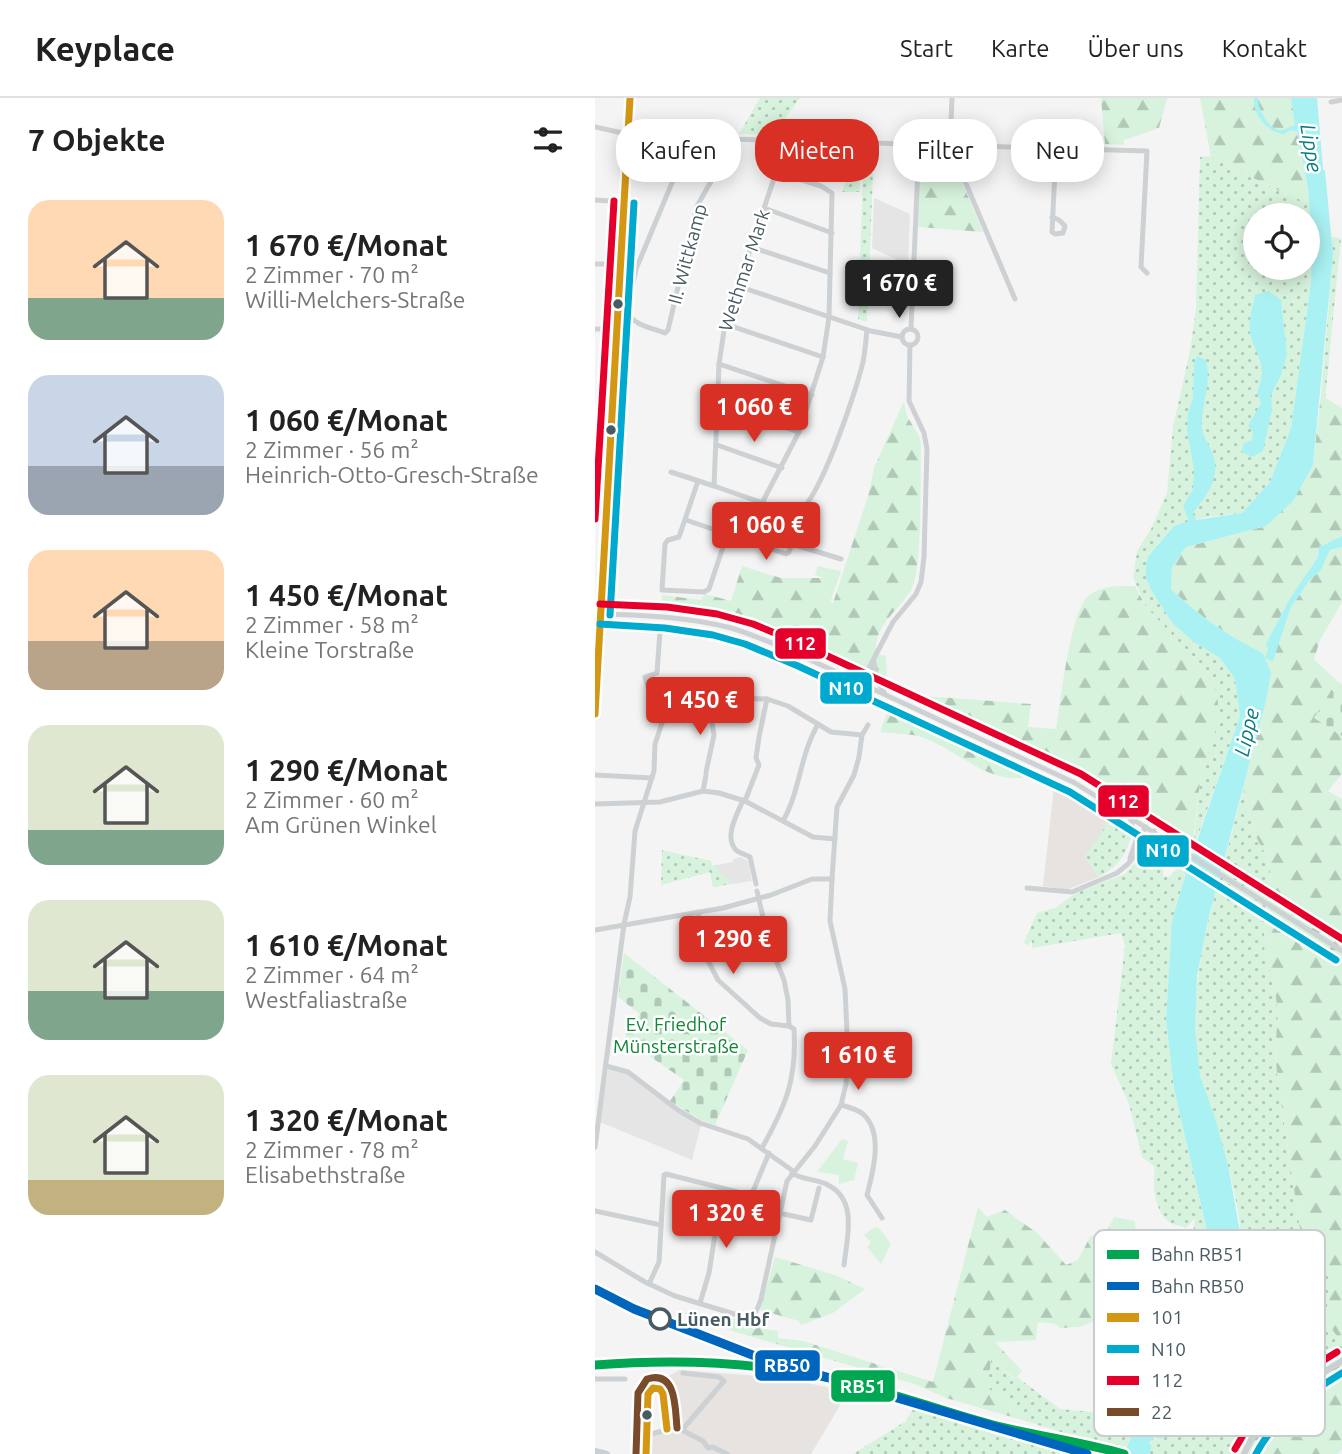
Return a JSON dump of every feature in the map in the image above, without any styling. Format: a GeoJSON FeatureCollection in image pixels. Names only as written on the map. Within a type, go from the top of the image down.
{"type":"FeatureCollection","features":[{"type":"Feature","properties":{"kind":"main road"},"geometry":{"type":"LineString","coordinates":[[629,119],[630,98]]}},
{"type":"Feature","properties":{"kind":"main road"},"geometry":{"type":"LineString","coordinates":[[595,714],[625,182]]}},
{"type":"Feature","properties":{"kind":"main road"},"geometry":{"type":"LineString","coordinates":[[1325,1371],[1342,1361]]}},
{"type":"Feature","properties":{"kind":"main road"},"geometry":{"type":"LineString","coordinates":[[1244,1454],[1255,1436]]}},
{"type":"Feature","properties":{"kind":"main road"},"geometry":{"type":"LineString","coordinates":[[595,1451],[607,1454]]}},
{"type":"Feature","properties":{"kind":"street"},"geometry":{"type":"LineString","coordinates":[[951,119],[952,98]]}},
{"type":"Feature","properties":{"kind":"street"},"geometry":{"type":"LineString","coordinates":[[1331,102],[1342,100]]}},
{"type":"Feature","properties":{"kind":"street"},"geometry":{"type":"LineString","coordinates":[[595,127],[616,131]]}},
{"type":"Feature","properties":{"kind":"street"},"geometry":{"type":"LineString","coordinates":[[1104,150],[1147,151],[1141,267],[1147,273]]}},
{"type":"Feature","properties":{"kind":"street","name":"II. Wittkamp"},"geometry":{"type":"LineString","coordinates":[[672,182],[636,269],[627,311],[628,316],[635,322],[663,332],[668,330],[697,206],[711,182]]}},
{"type":"Feature","properties":{"kind":"street","name":"Wethmar Mark"},"geometry":{"type":"LineString","coordinates":[[714,486],[719,364],[725,324],[773,182]]}},
{"type":"Feature","properties":{"kind":"street"},"geometry":{"type":"LineString","coordinates":[[762,503],[799,432],[823,358],[829,317],[832,193],[808,182]]}},
{"type":"Feature","properties":{"kind":"street"},"geometry":{"type":"LineString","coordinates":[[911,329],[917,182]]}},
{"type":"Feature","properties":{"kind":"street"},"geometry":{"type":"LineString","coordinates":[[965,182],[1015,299]]}},
{"type":"Feature","properties":{"kind":"street"},"geometry":{"type":"LineString","coordinates":[[1052,217],[1054,182]]}},
{"type":"Feature","properties":{"kind":"street"},"geometry":{"type":"LineString","coordinates":[[595,200],[624,202]]}},
{"type":"Feature","properties":{"kind":"street"},"geometry":{"type":"LineString","coordinates":[[764,208],[832,233]]}},
{"type":"Feature","properties":{"kind":"street"},"geometry":{"type":"LineString","coordinates":[[751,247],[830,273]]}},
{"type":"Feature","properties":{"kind":"street"},"geometry":{"type":"LineString","coordinates":[[595,264],[621,264]]}},
{"type":"Feature","properties":{"kind":"street"},"geometry":{"type":"LineString","coordinates":[[738,286],[867,330],[902,337]]}},
{"type":"Feature","properties":{"kind":"street"},"geometry":{"type":"LineString","coordinates":[[725,324],[823,358]]}},
{"type":"Feature","properties":{"kind":"street"},"geometry":{"type":"LineString","coordinates":[[595,329],[617,329]]}},
{"type":"Feature","properties":{"kind":"street"},"geometry":{"type":"LineString","coordinates":[[902,337],[904,332],[911,329]]}},
{"type":"Feature","properties":{"kind":"street"},"geometry":{"type":"LineString","coordinates":[[902,337],[904,342],[910,345],[917,342],[917,333],[911,329]]}},
{"type":"Feature","properties":{"kind":"street"},"geometry":{"type":"LineString","coordinates":[[685,520],[786,554],[799,524],[799,514],[823,473],[842,431],[863,360],[867,330]]}},
{"type":"Feature","properties":{"kind":"street"},"geometry":{"type":"LineString","coordinates":[[861,684],[893,622],[916,594],[923,572],[927,449],[924,433],[909,401],[910,345]]}},
{"type":"Feature","properties":{"kind":"street"},"geometry":{"type":"LineString","coordinates":[[719,364],[812,395]]}},
{"type":"Feature","properties":{"kind":"street"},"geometry":{"type":"LineString","coordinates":[[717,404],[799,432]]}},
{"type":"Feature","properties":{"kind":"street"},"geometry":{"type":"LineString","coordinates":[[717,445],[782,468]]}},
{"type":"Feature","properties":{"kind":"street"},"geometry":{"type":"LineString","coordinates":[[671,472],[799,514]]}},
{"type":"Feature","properties":{"kind":"street"},"geometry":{"type":"LineString","coordinates":[[698,481],[679,537],[668,540],[665,544],[662,590],[704,592],[709,589],[727,535]]}},
{"type":"Feature","properties":{"kind":"street"},"geometry":{"type":"LineString","coordinates":[[792,544],[841,559]]}},
{"type":"Feature","properties":{"kind":"street"},"geometry":{"type":"LineString","coordinates":[[600,614],[674,619],[732,629],[761,638],[1063,777],[1154,831],[1342,951]]}},
{"type":"Feature","properties":{"kind":"street"},"geometry":{"type":"LineString","coordinates":[[660,631],[657,673],[645,677],[658,719],[662,723]]}},
{"type":"Feature","properties":{"kind":"street"},"geometry":{"type":"LineString","coordinates":[[873,660],[877,681],[886,695]]}},
{"type":"Feature","properties":{"kind":"street"},"geometry":{"type":"LineString","coordinates":[[595,1147],[624,924],[630,897],[635,831],[652,778],[655,744],[669,709],[693,708],[729,698],[767,699],[788,706],[817,726],[831,732],[862,735]]}},
{"type":"Feature","properties":{"kind":"street"},"geometry":{"type":"LineString","coordinates":[[767,699],[759,737],[759,765],[731,829],[732,844],[751,859],[768,940],[784,980],[789,1026]]}},
{"type":"Feature","properties":{"kind":"street"},"geometry":{"type":"LineString","coordinates":[[703,791],[713,735],[709,703]]}},
{"type":"Feature","properties":{"kind":"street"},"geometry":{"type":"LineString","coordinates":[[595,1252],[649,1284],[700,1303],[744,1317],[752,1317],[758,1307],[779,1213],[792,1172],[815,1146],[841,1105],[846,1084],[848,1054],[843,974],[830,921],[832,878],[839,802],[854,775],[862,735],[868,725]]}},
{"type":"Feature","properties":{"kind":"street"},"geometry":{"type":"LineString","coordinates":[[783,821],[798,788],[806,747],[817,726]]}},
{"type":"Feature","properties":{"kind":"street"},"geometry":{"type":"LineString","coordinates":[[595,775],[652,778]]}},
{"type":"Feature","properties":{"kind":"street"},"geometry":{"type":"LineString","coordinates":[[595,804],[667,801],[703,791],[744,800],[813,837],[835,839]]}},
{"type":"Feature","properties":{"kind":"street"},"geometry":{"type":"LineString","coordinates":[[1130,817],[1136,841]]}},
{"type":"Feature","properties":{"kind":"street"},"geometry":{"type":"LineString","coordinates":[[1128,864],[1136,841],[1146,827]]}},
{"type":"Feature","properties":{"kind":"street"},"geometry":{"type":"LineString","coordinates":[[1027,888],[1072,892],[1117,873],[1128,864],[1154,831]]}},
{"type":"Feature","properties":{"kind":"street"},"geometry":{"type":"LineString","coordinates":[[595,930],[758,899],[812,879],[832,878]]}},
{"type":"Feature","properties":{"kind":"street"},"geometry":{"type":"LineString","coordinates":[[698,912],[703,953],[719,980],[759,1018],[771,1024],[795,1028],[792,1079],[784,1107],[762,1148]]}},
{"type":"Feature","properties":{"kind":"street"},"geometry":{"type":"LineString","coordinates":[[606,1066],[628,1072],[678,1110],[700,1123],[748,1139],[792,1172],[826,1184],[840,1195],[848,1208],[844,1265]]}},
{"type":"Feature","properties":{"kind":"street"},"geometry":{"type":"LineString","coordinates":[[841,1105],[860,1112],[870,1124],[874,1140],[874,1170],[867,1195],[882,1218]]}},
{"type":"Feature","properties":{"kind":"street"},"geometry":{"type":"LineString","coordinates":[[751,1196],[769,1153]]}},
{"type":"Feature","properties":{"kind":"street"},"geometry":{"type":"LineString","coordinates":[[649,1284],[659,1262],[664,1175],[782,1203]]}},
{"type":"Feature","properties":{"kind":"street"},"geometry":{"type":"LineString","coordinates":[[779,1213],[811,1220],[818,1188]]}},
{"type":"Feature","properties":{"kind":"street"},"geometry":{"type":"LineString","coordinates":[[700,1303],[709,1273],[722,1189]]}},
{"type":"Feature","properties":{"kind":"street"},"geometry":{"type":"LineString","coordinates":[[595,1212],[661,1225]]}},
{"type":"Feature","properties":{"kind":"street"},"geometry":{"type":"LineString","coordinates":[[683,1373],[719,1377],[724,1381],[683,1430]]}},
{"type":"Feature","properties":{"kind":"street"},"geometry":{"type":"LineString","coordinates":[[595,1379],[625,1378]]}},
{"type":"Feature","properties":{"kind":"street"},"geometry":{"type":"LineString","coordinates":[[646,1454],[647,1434],[676,1427],[703,1441],[708,1448]]}},
{"type":"Feature","properties":{"kind":"street"},"geometry":{"type":"LineString","coordinates":[[708,1448],[713,1447],[727,1454]]}},
{"type":"Feature","properties":{"kind":"street"},"geometry":{"type":"LineString","coordinates":[[704,1454],[708,1448]]}},
{"type":"Feature","properties":{"kind":"shaded area"},"geometry":{"type":"Polygon","coordinates":[[[874,198],[910,214],[908,265],[872,248],[874,198]]]}},
{"type":"Feature","properties":{"kind":"shaded area"},"geometry":{"type":"Polygon","coordinates":[[[1054,788],[1063,789],[1109,824],[1085,857],[1099,877],[1066,890],[1043,886],[1054,788]]]}},
{"type":"Feature","properties":{"kind":"shaded area"},"geometry":{"type":"Polygon","coordinates":[[[740,857],[748,861],[752,881],[713,887],[710,872],[679,879],[703,859],[711,861],[712,866],[733,862],[733,859],[740,857]]]}},
{"type":"Feature","properties":{"kind":"shaded area"},"geometry":{"type":"Polygon","coordinates":[[[608,1069],[627,1074],[687,1118],[701,1125],[692,1160],[600,1122],[608,1069]]]}},
{"type":"Feature","properties":{"kind":"shaded area"},"geometry":{"type":"Polygon","coordinates":[[[679,1370],[785,1378],[848,1392],[811,1454],[651,1454],[653,1432],[666,1429],[662,1380],[679,1370]]]}},
{"type":"Feature","properties":{"kind":"green space"},"geometry":{"type":"Polygon","coordinates":[[[760,98],[800,98],[785,119],[755,119],[755,134],[741,134],[760,98]]]}},
{"type":"Feature","properties":{"kind":"green space"},"geometry":{"type":"Polygon","coordinates":[[[1101,98],[1167,98],[1159,128],[1124,140],[1124,145],[1105,144],[1101,98]]]}},
{"type":"Feature","properties":{"kind":"green space"},"geometry":{"type":"Polygon","coordinates":[[[1200,98],[1291,98],[1310,202],[1294,198],[1211,157],[1200,98]]]}},
{"type":"Feature","properties":{"kind":"green space"},"geometry":{"type":"Polygon","coordinates":[[[1209,156],[1294,198],[1310,202],[1243,203],[1243,280],[1311,280],[1291,428],[1270,482],[1242,513],[1207,517],[1174,526],[1148,555],[1146,564],[1146,578],[1151,590],[1173,624],[1194,642],[1220,658],[1235,679],[1240,716],[1193,850],[1214,679],[1146,607],[1133,577],[1137,551],[1151,529],[1167,493],[1173,427],[1190,351],[1196,309],[1200,157],[1209,156]]]}},
{"type":"Feature","properties":{"kind":"green space"},"geometry":{"type":"Polygon","coordinates":[[[845,182],[860,182],[860,192],[842,192],[845,182]]]}},
{"type":"Feature","properties":{"kind":"green space"},"geometry":{"type":"Polygon","coordinates":[[[863,182],[873,182],[867,322],[858,319],[863,182]]]}},
{"type":"Feature","properties":{"kind":"green space"},"geometry":{"type":"Polygon","coordinates":[[[920,182],[962,182],[983,232],[918,227],[920,182]]]}},
{"type":"Feature","properties":{"kind":"green space"},"geometry":{"type":"Polygon","coordinates":[[[1331,237],[1341,238],[1325,400],[1321,395],[1333,255],[1331,237]]]}},
{"type":"Feature","properties":{"kind":"green space"},"geometry":{"type":"Polygon","coordinates":[[[1321,395],[1342,408],[1342,536],[1319,547],[1318,557],[1290,598],[1266,644],[1276,649],[1291,607],[1309,581],[1321,570],[1330,550],[1342,547],[1342,602],[1320,640],[1314,659],[1337,681],[1315,718],[1342,736],[1342,774],[1328,791],[1342,799],[1342,1343],[1326,1321],[1330,1271],[1325,1270],[1325,1230],[1300,1230],[1278,1082],[1275,1053],[1278,1015],[1273,972],[1265,968],[1264,924],[1271,874],[1266,855],[1254,833],[1243,788],[1271,673],[1263,653],[1214,625],[1171,589],[1172,567],[1186,547],[1266,526],[1313,465],[1321,395]]]}},
{"type":"Feature","properties":{"kind":"green space"},"geometry":{"type":"Polygon","coordinates":[[[904,401],[907,416],[919,436],[921,445],[919,543],[911,590],[887,619],[876,644],[876,654],[886,656],[887,678],[924,696],[1031,704],[1028,727],[1056,729],[1071,638],[1082,605],[1088,596],[1099,590],[1135,586],[1146,607],[1214,679],[1220,716],[1200,782],[1192,849],[1133,810],[1061,769],[888,689],[732,621],[698,613],[661,609],[662,595],[701,600],[705,594],[731,601],[742,566],[781,578],[824,578],[817,599],[833,603],[869,493],[874,468],[904,401]]]}},
{"type":"Feature","properties":{"kind":"green space"},"geometry":{"type":"Polygon","coordinates":[[[818,566],[841,571],[830,603],[816,600],[824,578],[815,575],[818,566]]]}},
{"type":"Feature","properties":{"kind":"green space"},"geometry":{"type":"Polygon","coordinates":[[[1337,681],[1342,685],[1342,736],[1314,718],[1337,681]]]}},
{"type":"Feature","properties":{"kind":"green space"},"geometry":{"type":"Polygon","coordinates":[[[890,705],[1030,768],[1026,777],[999,776],[919,736],[880,732],[890,705]]]}},
{"type":"Feature","properties":{"kind":"green space"},"geometry":{"type":"Polygon","coordinates":[[[1030,768],[1087,796],[1124,825],[1131,837],[1123,856],[1111,869],[1099,877],[1085,857],[1108,823],[1092,810],[1062,794],[1062,789],[1026,777],[1030,768]]]}},
{"type":"Feature","properties":{"kind":"green space"},"geometry":{"type":"Polygon","coordinates":[[[1243,788],[1254,833],[1266,855],[1271,874],[1264,924],[1265,960],[1273,972],[1278,1015],[1275,1053],[1278,1082],[1300,1230],[1241,1230],[1231,1179],[1202,1083],[1197,1057],[1196,996],[1212,906],[1243,788]]]}},
{"type":"Feature","properties":{"kind":"green space"},"geometry":{"type":"Polygon","coordinates":[[[662,850],[711,861],[712,866],[717,865],[719,871],[716,872],[726,876],[722,880],[728,877],[730,884],[713,887],[710,872],[661,885],[662,850]]]}},
{"type":"Feature","properties":{"kind":"green space"},"geometry":{"type":"Polygon","coordinates":[[[1146,850],[1164,855],[1163,876],[1169,877],[1176,870],[1182,857],[1189,863],[1172,920],[1166,1019],[1174,1089],[1207,1230],[1193,1230],[1195,1218],[1186,1228],[1173,1224],[1160,1211],[1154,1189],[1155,1167],[1142,1157],[1129,1104],[1111,1064],[1125,946],[1121,933],[1032,948],[1032,940],[1027,946],[1024,942],[1037,913],[1055,908],[1076,893],[1125,874],[1146,850]]]}},
{"type":"Feature","properties":{"kind":"green space","name":"Ev. Friedhof Münsterstraße"},"geometry":{"type":"Polygon","coordinates":[[[624,953],[748,1050],[715,1125],[701,1120],[670,1101],[684,1080],[625,1039],[626,1032],[640,1014],[618,997],[624,953]]]}},
{"type":"Feature","properties":{"kind":"green space"},"geometry":{"type":"Polygon","coordinates":[[[842,1139],[848,1141],[843,1159],[858,1163],[854,1180],[839,1184],[839,1175],[817,1172],[842,1139]]]}},
{"type":"Feature","properties":{"kind":"green space"},"geometry":{"type":"Polygon","coordinates":[[[978,1207],[987,1217],[1005,1210],[1037,1233],[1066,1265],[1078,1260],[1090,1237],[1094,1235],[1094,1322],[1079,1327],[1060,1328],[1056,1324],[1038,1322],[1036,1340],[995,1342],[1022,1371],[1015,1379],[991,1358],[988,1388],[1029,1415],[1029,1422],[946,1398],[917,1385],[739,1333],[681,1312],[753,1321],[764,1329],[778,1331],[778,1338],[803,1341],[933,1382],[978,1207]]]}},
{"type":"Feature","properties":{"kind":"green space"},"geometry":{"type":"Polygon","coordinates":[[[1114,1217],[1135,1221],[1136,1230],[1106,1230],[1114,1217]]]}},
{"type":"Feature","properties":{"kind":"green space"},"geometry":{"type":"Polygon","coordinates":[[[875,1227],[879,1228],[891,1244],[881,1264],[867,1247],[871,1242],[864,1235],[875,1227]]]}},
{"type":"Feature","properties":{"kind":"green space"},"geometry":{"type":"Polygon","coordinates":[[[775,1257],[835,1275],[865,1289],[833,1313],[801,1325],[799,1321],[760,1310],[775,1257]]]}},
{"type":"Feature","properties":{"kind":"green space"},"geometry":{"type":"Polygon","coordinates":[[[1325,1270],[1331,1271],[1326,1321],[1342,1343],[1342,1363],[1325,1379],[1325,1270]]]}},
{"type":"Feature","properties":{"kind":"green space"},"geometry":{"type":"Polygon","coordinates":[[[991,1358],[1014,1379],[1017,1377],[1060,1409],[1094,1412],[1094,1436],[1131,1436],[1125,1450],[1029,1422],[1029,1415],[987,1388],[991,1358]]]}},
{"type":"Feature","properties":{"kind":"green space"},"geometry":{"type":"Polygon","coordinates":[[[1342,1363],[1342,1449],[1338,1454],[1247,1454],[1257,1436],[1325,1436],[1325,1375],[1342,1363]]]}},
{"type":"Feature","properties":{"kind":"green space"},"geometry":{"type":"Polygon","coordinates":[[[913,1409],[1063,1454],[853,1454],[906,1421],[913,1409]]]}},
{"type":"Feature","properties":{"kind":"green space"},"geometry":{"type":"Polygon","coordinates":[[[1155,1436],[1266,1436],[1247,1454],[1149,1454],[1152,1446],[1149,1443],[1155,1436]]]}},
{"type":"Feature","properties":{"kind":"water","name":"Lippe"},"geometry":{"type":"Polygon","coordinates":[[[1254,98],[1258,98],[1261,112],[1267,121],[1281,130],[1295,125],[1291,98],[1317,98],[1333,255],[1313,465],[1293,501],[1266,526],[1186,547],[1172,567],[1171,589],[1214,625],[1263,653],[1271,673],[1208,920],[1197,976],[1195,1028],[1200,1076],[1228,1165],[1240,1230],[1207,1230],[1174,1089],[1166,1019],[1172,920],[1240,716],[1235,679],[1220,658],[1194,642],[1173,624],[1151,590],[1146,578],[1146,564],[1148,556],[1174,526],[1189,521],[1183,506],[1193,489],[1194,470],[1187,430],[1197,356],[1206,360],[1207,383],[1202,427],[1214,459],[1215,476],[1193,513],[1196,520],[1242,513],[1270,482],[1291,428],[1311,280],[1320,280],[1320,203],[1309,203],[1297,131],[1291,130],[1284,134],[1272,130],[1262,122],[1254,98]]]}},
{"type":"Feature","properties":{"kind":"water"},"geometry":{"type":"Polygon","coordinates":[[[1268,291],[1281,300],[1287,355],[1271,395],[1272,410],[1263,451],[1252,457],[1241,452],[1244,443],[1252,440],[1253,431],[1248,426],[1261,403],[1257,392],[1262,368],[1250,333],[1250,324],[1255,295],[1268,291]]]}},
{"type":"Feature","properties":{"kind":"water"},"geometry":{"type":"Polygon","coordinates":[[[1342,536],[1342,547],[1330,550],[1321,570],[1309,581],[1291,607],[1273,661],[1265,658],[1268,650],[1266,644],[1290,598],[1318,557],[1319,547],[1342,536]]]}},
{"type":"Feature","properties":{"kind":"water"},"geometry":{"type":"Polygon","coordinates":[[[1131,1436],[1155,1436],[1149,1443],[1152,1446],[1149,1454],[1124,1454],[1131,1436]]]}},
{"type":"Feature","properties":{"kind":"rail line","name":"RB50"},"geometry":{"type":"LineString","coordinates":[[595,1289],[634,1309],[755,1356],[1087,1454]]}},
{"type":"Feature","properties":{"kind":"rail line","name":"RB51"},"geometry":{"type":"LineString","coordinates":[[595,1365],[693,1362],[790,1371],[855,1384],[993,1425],[1124,1454]]}},
{"type":"Feature","properties":{"kind":"transit line","name":"101"},"geometry":{"type":"LineString","coordinates":[[595,714],[630,98]]}},
{"type":"Feature","properties":{"kind":"transit line","name":"112"},"geometry":{"type":"LineString","coordinates":[[595,519],[614,201]]}},
{"type":"Feature","properties":{"kind":"transit line","name":"N10"},"geometry":{"type":"LineString","coordinates":[[610,615],[634,203]]}},
{"type":"Feature","properties":{"kind":"transit line","name":"112"},"geometry":{"type":"LineString","coordinates":[[600,604],[667,607],[717,614],[753,624],[806,646],[1081,774],[1342,939]]}},
{"type":"Feature","properties":{"kind":"transit line","name":"N10"},"geometry":{"type":"LineString","coordinates":[[600,624],[665,628],[713,635],[745,644],[798,666],[1070,792],[1336,960]]}},
{"type":"Feature","properties":{"kind":"transit line","name":"112"},"geometry":{"type":"LineString","coordinates":[[1325,1360],[1337,1352]]}},
{"type":"Feature","properties":{"kind":"transit line","name":"N10"},"geometry":{"type":"LineString","coordinates":[[1325,1383],[1342,1373]]}},
{"type":"Feature","properties":{"kind":"transit line","name":"22"},"geometry":{"type":"LineString","coordinates":[[636,1454],[638,1393],[647,1379],[657,1378],[669,1385],[675,1401],[677,1428]]}},
{"type":"Feature","properties":{"kind":"transit line","name":"101"},"geometry":{"type":"LineString","coordinates":[[646,1454],[648,1394],[653,1388],[660,1389],[663,1394],[667,1429]]}},
{"type":"Feature","properties":{"kind":"transit line","name":"112"},"geometry":{"type":"LineString","coordinates":[[1235,1449],[1242,1436]]}},
{"type":"Feature","properties":{"kind":"transit line","name":"N10"},"geometry":{"type":"LineString","coordinates":[[1256,1454],[1268,1436]]}},
{"type":"Feature","properties":{"kind":"place","name":"Lünen Hbf"},"geometry":{"type":"Point","coordinates":[660,1319]}}]}
